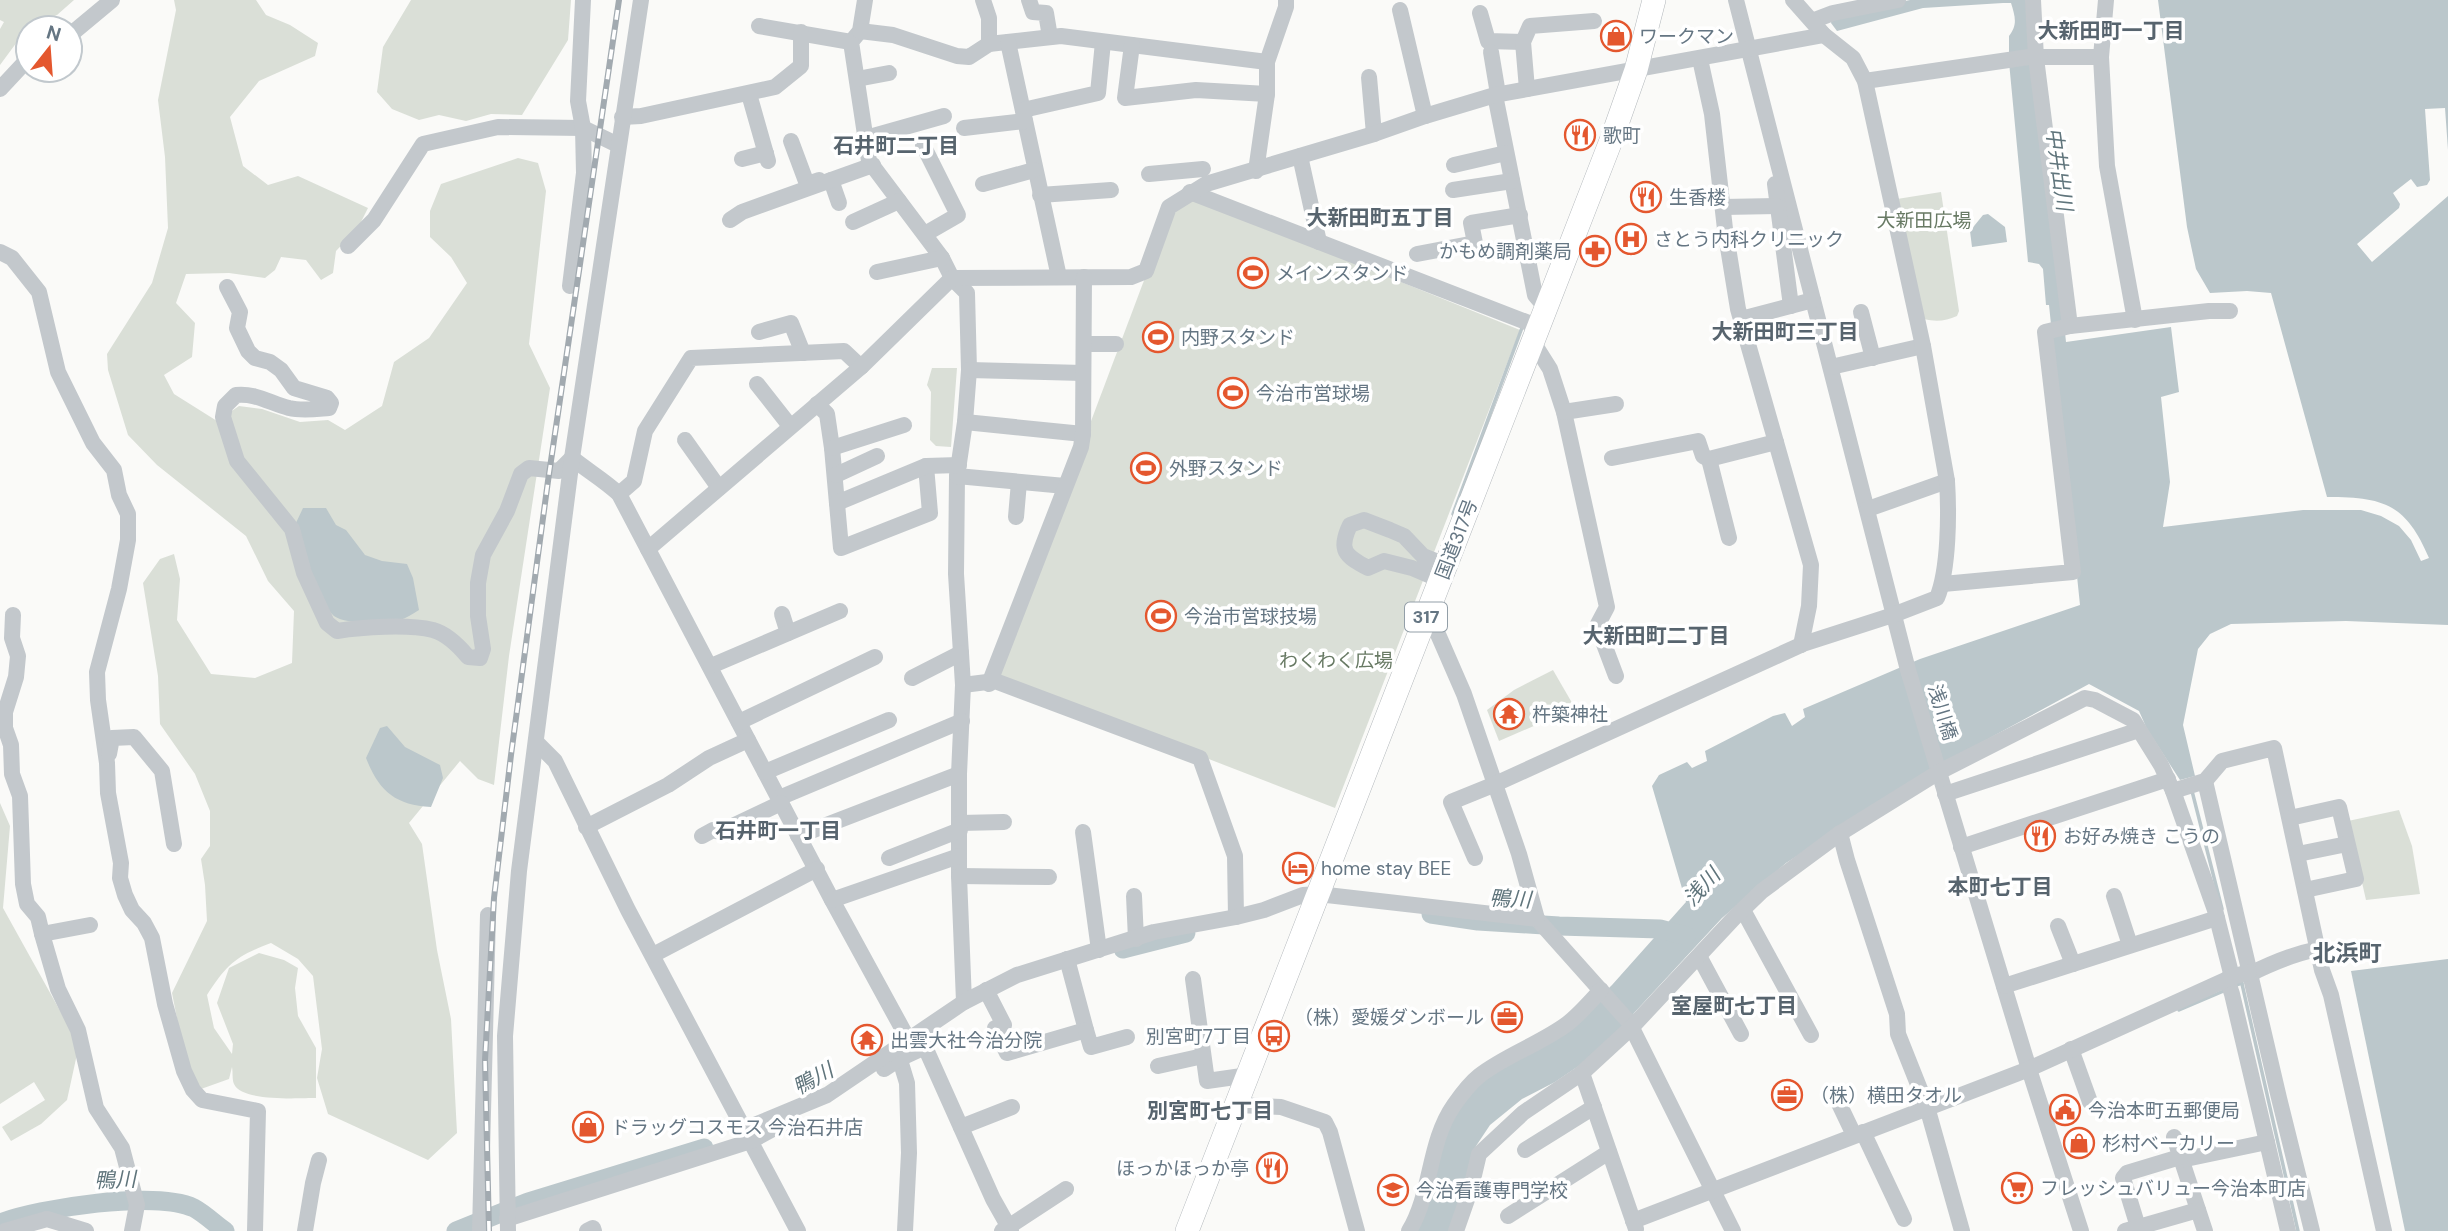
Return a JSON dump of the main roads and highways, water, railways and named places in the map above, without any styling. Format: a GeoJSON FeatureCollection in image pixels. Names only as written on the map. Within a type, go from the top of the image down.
{"type":"FeatureCollection","features":[{"type":"Feature","properties":{"kind":"highway","name":"国道317号"},"geometry":{"type":"LineString","coordinates":[[1187,1231],[1612,138],[1636,70],[1654,0]]}},
{"type":"Feature","properties":{"kind":"water","name":"浅川"},"geometry":{"type":"Polygon","coordinates":[[[1910,0],[2030,0],[2066,342],[2171,327],[2179,392],[2161,397],[2170,482],[2163,527],[2303,510],[2361,510],[2381,516],[2399,526],[2411,540],[2421,561],[2429,558],[2420,540],[2402,515],[2391,507],[2364,499],[2327,497],[2271,293],[2210,293],[2196,269],[2187,227],[2158,0],[2448,0],[2448,150],[2445,108],[2425,109],[2430,180],[2427,185],[2417,187],[2411,179],[2393,193],[2400,204],[2399,208],[2357,244],[2372,262],[2448,196],[2448,625],[2346,621],[2231,624],[2210,634],[2198,649],[2183,725],[2195,776],[2180,780],[2147,729],[2139,711],[2089,684],[1951,759],[1786,863],[1722,918],[1634,1013],[1622,1032],[1586,1061],[1555,1082],[1522,1099],[1490,1125],[1476,1146],[1450,1231],[1412,1231],[1442,1136],[1466,1098],[1490,1074],[1567,1029],[1612,985],[1686,902],[1652,786],[1659,775],[1687,762],[1692,768],[1707,761],[1705,751],[1773,716],[1785,713],[1792,726],[1805,717],[1803,709],[1920,659],[2080,605],[2049,305],[2046,305],[2043,269],[2039,264],[2028,262],[2009,62],[2009,36],[2015,24],[2011,3],[1923,8],[1837,31],[1831,23],[1832,19],[1865,9],[1910,0]]]}},
{"type":"Feature","properties":{"kind":"water"},"geometry":{"type":"Polygon","coordinates":[[[1988,214],[2005,227],[2007,242],[1972,247],[1970,231],[1983,215],[1988,214]]]}},
{"type":"Feature","properties":{"kind":"water"},"geometry":{"type":"Polygon","coordinates":[[[303,508],[326,508],[336,525],[346,530],[365,555],[382,561],[407,564],[413,578],[419,610],[397,621],[386,622],[353,622],[334,616],[316,587],[295,525],[303,508]]]}},
{"type":"Feature","properties":{"kind":"water"},"geometry":{"type":"Polygon","coordinates":[[[387,726],[405,747],[440,765],[443,778],[431,807],[407,803],[390,794],[371,769],[366,758],[380,728],[387,726]]]}},
{"type":"Feature","properties":{"kind":"water"},"geometry":{"type":"Polygon","coordinates":[[[2448,959],[2448,1231],[2405,1231],[2351,971],[2448,959]]]}},
{"type":"Feature","properties":{"kind":"waterway"},"geometry":{"type":"LineString","coordinates":[[1453,514],[1523,325]]}},
{"type":"Feature","properties":{"kind":"waterway"},"geometry":{"type":"LineString","coordinates":[[2192,791],[2222,909]]}},
{"type":"Feature","properties":{"kind":"waterway","name":"鴨川"},"geometry":{"type":"LineString","coordinates":[[1431,914],[1478,921],[1660,929],[1686,936]]}},
{"type":"Feature","properties":{"kind":"waterway","name":"鴨川"},"geometry":{"type":"LineString","coordinates":[[1123,949],[1186,933]]}},
{"type":"Feature","properties":{"kind":"waterway"},"geometry":{"type":"LineString","coordinates":[[2233,986],[2242,983]]}},
{"type":"Feature","properties":{"kind":"waterway"},"geometry":{"type":"LineString","coordinates":[[2242,984],[2298,1231]]}},
{"type":"Feature","properties":{"kind":"waterway"},"geometry":{"type":"LineString","coordinates":[[2179,1010],[2226,990]]}},
{"type":"Feature","properties":{"kind":"waterway","name":"鴨川"},"geometry":{"type":"LineString","coordinates":[[456,1231],[528,1202],[704,1148]]}},
{"type":"Feature","properties":{"kind":"waterway","name":"鴨川"},"geometry":{"type":"LineString","coordinates":[[0,1223],[69,1207],[153,1201],[194,1208],[225,1231]]}},
{"type":"Feature","properties":{"kind":"railway"},"geometry":{"type":"LineString","coordinates":[[489,1231],[485,1060],[494,898],[548,481],[619,0]]}},
{"type":"Feature","properties":{"kind":"place","name":"ワークマン"},"geometry":{"type":"Point","coordinates":[1616,36]}},
{"type":"Feature","properties":{"kind":"place","name":"歌町"},"geometry":{"type":"Point","coordinates":[1580,135]}},
{"type":"Feature","properties":{"kind":"place","name":"生香楼"},"geometry":{"type":"Point","coordinates":[1646,197]}},
{"type":"Feature","properties":{"kind":"place","name":"さとう内科クリニック"},"geometry":{"type":"Point","coordinates":[1631,239]}},
{"type":"Feature","properties":{"kind":"place","name":"かもめ調剤薬局"},"geometry":{"type":"Point","coordinates":[1595,251]}},
{"type":"Feature","properties":{"kind":"place","name":"メインスタンド"},"geometry":{"type":"Point","coordinates":[1253,273]}},
{"type":"Feature","properties":{"kind":"place","name":"内野スタンド"},"geometry":{"type":"Point","coordinates":[1158,337]}},
{"type":"Feature","properties":{"kind":"place","name":"今治市営球場"},"geometry":{"type":"Point","coordinates":[1233,393]}},
{"type":"Feature","properties":{"kind":"place","name":"外野スタンド"},"geometry":{"type":"Point","coordinates":[1146,468]}},
{"type":"Feature","properties":{"kind":"place","name":"今治市営球技場"},"geometry":{"type":"Point","coordinates":[1161,616]}},
{"type":"Feature","properties":{"kind":"place","name":"杵築神社"},"geometry":{"type":"Point","coordinates":[1509,714]}},
{"type":"Feature","properties":{"kind":"place","name":"お好み焼き こうの"},"geometry":{"type":"Point","coordinates":[2040,836]}},
{"type":"Feature","properties":{"kind":"place","name":"home stay BEE"},"geometry":{"type":"Point","coordinates":[1298,868]}},
{"type":"Feature","properties":{"kind":"place","name":"（株）愛媛ダンボール"},"geometry":{"type":"Point","coordinates":[1507,1017]}},
{"type":"Feature","properties":{"kind":"place","name":"別宮町7丁目"},"geometry":{"type":"Point","coordinates":[1274,1036]}},
{"type":"Feature","properties":{"kind":"place","name":"出雲大社今治分院"},"geometry":{"type":"Point","coordinates":[867,1040]}},
{"type":"Feature","properties":{"kind":"place","name":"（株）横田タオル"},"geometry":{"type":"Point","coordinates":[1787,1095]}},
{"type":"Feature","properties":{"kind":"place","name":"今治本町五郵便局"},"geometry":{"type":"Point","coordinates":[2065,1110]}},
{"type":"Feature","properties":{"kind":"place","name":"ドラッグコスモス 今治石井店"},"geometry":{"type":"Point","coordinates":[588,1127]}},
{"type":"Feature","properties":{"kind":"place","name":"杉村ベーカリー"},"geometry":{"type":"Point","coordinates":[2079,1143]}},
{"type":"Feature","properties":{"kind":"place","name":"ほっかほっか亭"},"geometry":{"type":"Point","coordinates":[1272,1168]}},
{"type":"Feature","properties":{"kind":"place","name":"フレッシュバリュー今治本町店"},"geometry":{"type":"Point","coordinates":[2017,1188]}},
{"type":"Feature","properties":{"kind":"place","name":"今治看護専門学校"},"geometry":{"type":"Point","coordinates":[1393,1190]}},
{"type":"Feature","properties":{"kind":"district","name":"大新田町一丁目"},"geometry":{"type":"Point","coordinates":[2111,31]}},
{"type":"Feature","properties":{"kind":"district","name":"石井町二丁目"},"geometry":{"type":"Point","coordinates":[896,146]}},
{"type":"Feature","properties":{"kind":"district","name":"大新田町五丁目"},"geometry":{"type":"Point","coordinates":[1380,218]}},
{"type":"Feature","properties":{"kind":"district","name":"大新田町三丁目"},"geometry":{"type":"Point","coordinates":[1785,332]}},
{"type":"Feature","properties":{"kind":"district","name":"大新田町二丁目"},"geometry":{"type":"Point","coordinates":[1656,636]}},
{"type":"Feature","properties":{"kind":"district","name":"石井町一丁目"},"geometry":{"type":"Point","coordinates":[778,831]}},
{"type":"Feature","properties":{"kind":"district","name":"本町七丁目"},"geometry":{"type":"Point","coordinates":[2000,887]}},
{"type":"Feature","properties":{"kind":"district","name":"北浜町"},"geometry":{"type":"Point","coordinates":[2347,953]}},
{"type":"Feature","properties":{"kind":"district","name":"室屋町七丁目"},"geometry":{"type":"Point","coordinates":[1734,1006]}},
{"type":"Feature","properties":{"kind":"district","name":"別宮町七丁目"},"geometry":{"type":"Point","coordinates":[1210,1111]}},
{"type":"Feature","properties":{"kind":"water label","name":"中井出川"},"geometry":{"type":"Point","coordinates":[2059,169]}},
{"type":"Feature","properties":{"kind":"park label","name":"大新田広場"},"geometry":{"type":"Point","coordinates":[1924,220]}},
{"type":"Feature","properties":{"kind":"park label","name":"わくわく広場"},"geometry":{"type":"Point","coordinates":[1336,660]}}]}
